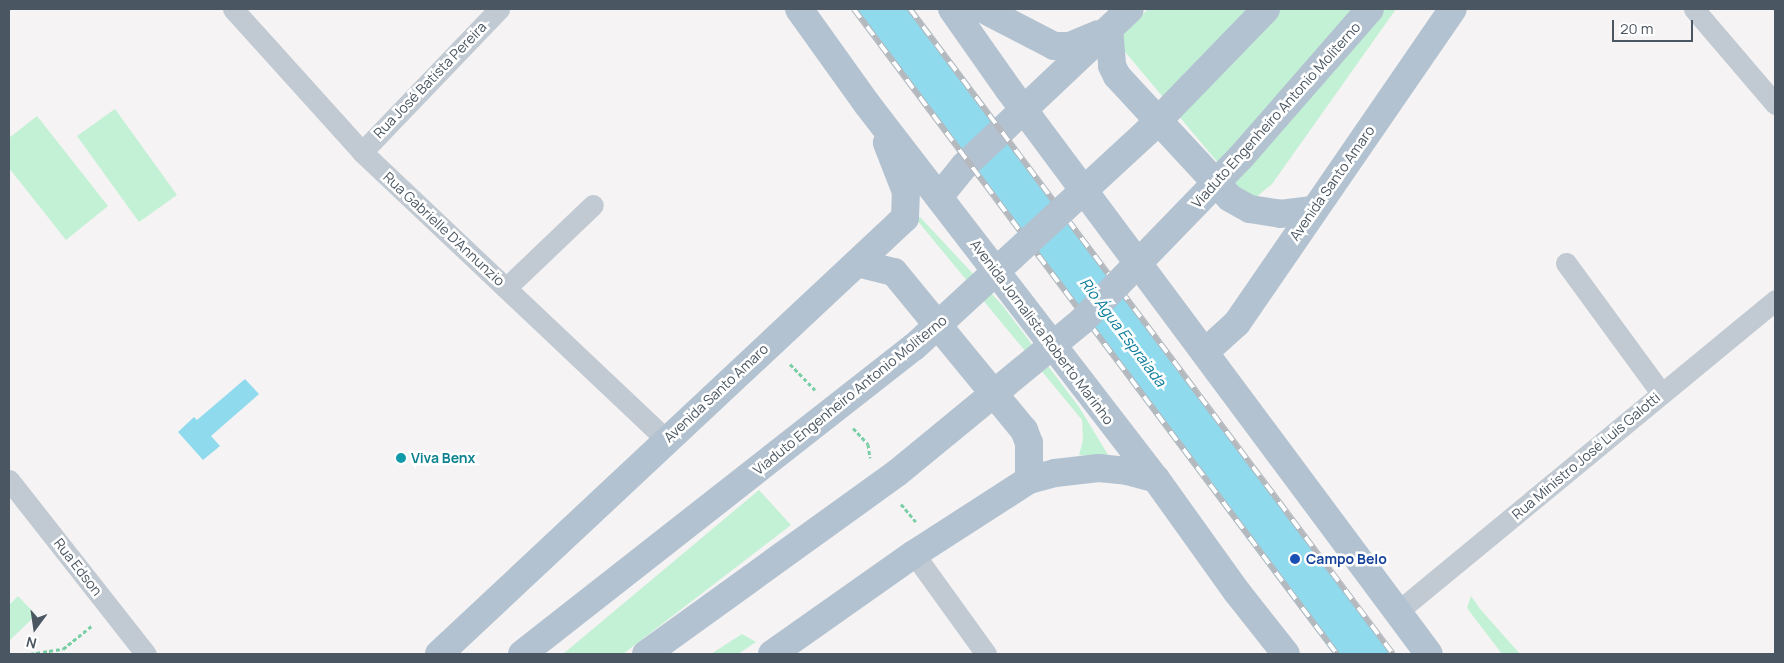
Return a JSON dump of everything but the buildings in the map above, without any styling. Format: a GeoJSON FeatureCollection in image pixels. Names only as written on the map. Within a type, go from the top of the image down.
{"type":"FeatureCollection","features":[{"type":"Feature","properties":{"kind":"main road","name":"Avenida Jornalista Roberto Marinho"},"geometry":{"type":"LineString","coordinates":[[799,9],[867,104],[1156,479],[1236,592],[1286,654]]}},
{"type":"Feature","properties":{"kind":"main road"},"geometry":{"type":"LineString","coordinates":[[952,9],[1024,110],[1429,654]]}},
{"type":"Feature","properties":{"kind":"main road"},"geometry":{"type":"LineString","coordinates":[[984,9],[1054,46],[1070,46],[1109,29]]}},
{"type":"Feature","properties":{"kind":"main road"},"geometry":{"type":"LineString","coordinates":[[939,197],[964,166],[1130,9]]}},
{"type":"Feature","properties":{"kind":"main road","name":"Viaduto Engenheiro Antonio Moliterno"},"geometry":{"type":"LineString","coordinates":[[522,654],[914,347],[1147,132],[1266,9]]}},
{"type":"Feature","properties":{"kind":"main road","name":"Viaduto Engenheiro Antonio Moliterno"},"geometry":{"type":"LineString","coordinates":[[646,654],[897,473],[1082,321],[1241,157],[1370,9]]}},
{"type":"Feature","properties":{"kind":"main road","name":"Avenida Santo Amaro"},"geometry":{"type":"LineString","coordinates":[[1204,352],[1236,323],[1453,9]]}},
{"type":"Feature","properties":{"kind":"main road"},"geometry":{"type":"LineString","coordinates":[[1109,29],[1112,66],[1117,76],[1230,198],[1250,209],[1280,214],[1313,210]]}},
{"type":"Feature","properties":{"kind":"main road","name":"Avenida Santo Amaro"},"geometry":{"type":"LineString","coordinates":[[440,654],[666,439],[905,218],[908,206],[893,156],[867,104]]}},
{"type":"Feature","properties":{"kind":"main road"},"geometry":{"type":"LineString","coordinates":[[857,263],[894,272],[1024,430],[1029,443],[1029,480]]}},
{"type":"Feature","properties":{"kind":"main road"},"geometry":{"type":"LineString","coordinates":[[772,654],[923,548],[1029,480],[1055,473],[1099,468],[1127,471],[1156,479]]}},
{"type":"Feature","properties":{"kind":"street","name":"Rua Gabrielle D'Annunzio"},"geometry":{"type":"LineString","coordinates":[[233,9],[362,152],[666,439]]}},
{"type":"Feature","properties":{"kind":"street","name":"Rua José Batista Pereira"},"geometry":{"type":"LineString","coordinates":[[362,152],[499,9]]}},
{"type":"Feature","properties":{"kind":"street"},"geometry":{"type":"LineString","coordinates":[[1694,9],[1775,104]]}},
{"type":"Feature","properties":{"kind":"street"},"geometry":{"type":"LineString","coordinates":[[506,288],[593,205]]}},
{"type":"Feature","properties":{"kind":"street"},"geometry":{"type":"LineString","coordinates":[[1566,263],[1662,394]]}},
{"type":"Feature","properties":{"kind":"street","name":"Rua Ministro José Luis Galotti"},"geometry":{"type":"LineString","coordinates":[[1398,612],[1775,300]]}},
{"type":"Feature","properties":{"kind":"street","name":"Rua Edson"},"geometry":{"type":"LineString","coordinates":[[9,480],[146,654]]}},
{"type":"Feature","properties":{"kind":"street"},"geometry":{"type":"LineString","coordinates":[[923,548],[986,654]]}},
{"type":"Feature","properties":{"kind":"path"},"geometry":{"type":"LineString","coordinates":[[771,342],[816,391]]}},
{"type":"Feature","properties":{"kind":"path"},"geometry":{"type":"LineString","coordinates":[[849,424],[868,444],[871,468]]}},
{"type":"Feature","properties":{"kind":"path"},"geometry":{"type":"LineString","coordinates":[[895,497],[923,548]]}},
{"type":"Feature","properties":{"kind":"path"},"geometry":{"type":"LineString","coordinates":[[30,654],[63,649],[111,610]]}},
{"type":"Feature","properties":{"kind":"green space"},"geometry":{"type":"Polygon","coordinates":[[[1148,9],[1396,9],[1272,184],[1256,197],[1245,195],[1121,47],[1122,34],[1148,9]]]}},
{"type":"Feature","properties":{"kind":"green space"},"geometry":{"type":"Polygon","coordinates":[[[115,109],[177,195],[139,222],[77,136],[115,109]]]}},
{"type":"Feature","properties":{"kind":"green space"},"geometry":{"type":"Polygon","coordinates":[[[37,116],[108,206],[66,240],[9,168],[9,138],[37,116]]]}},
{"type":"Feature","properties":{"kind":"green space"},"geometry":{"type":"Polygon","coordinates":[[[920,217],[1003,306],[1079,407],[1110,458],[1079,455],[1083,440],[1082,420],[916,219],[920,217]]]}},
{"type":"Feature","properties":{"kind":"green space"},"geometry":{"type":"Polygon","coordinates":[[[759,490],[791,525],[623,654],[563,654],[759,490]]]}},
{"type":"Feature","properties":{"kind":"green space"},"geometry":{"type":"Polygon","coordinates":[[[18,596],[36,615],[9,641],[9,605],[18,596]]]}},
{"type":"Feature","properties":{"kind":"green space"},"geometry":{"type":"Polygon","coordinates":[[[1471,596],[1520,654],[1502,654],[1467,608],[1471,596]]]}},
{"type":"Feature","properties":{"kind":"green space"},"geometry":{"type":"Polygon","coordinates":[[[742,634],[756,642],[738,654],[711,654],[742,634]]]}},
{"type":"Feature","properties":{"kind":"water"},"geometry":{"type":"Polygon","coordinates":[[[245,379],[259,394],[211,436],[220,446],[203,460],[178,432],[194,417],[197,420],[245,379]]]}},
{"type":"Feature","properties":{"kind":"waterway","name":"Rio Água Espraiada"},"geometry":{"type":"LineString","coordinates":[[882,9],[1364,654]]}},
{"type":"Feature","properties":{"kind":"railway"},"geometry":{"type":"LineString","coordinates":[[854,9],[1337,654]]}},
{"type":"Feature","properties":{"kind":"railway"},"geometry":{"type":"LineString","coordinates":[[910,9],[1393,654]]}},
{"type":"Feature","properties":{"kind":"place","name":"Viva Benx"},"geometry":{"type":"Point","coordinates":[401,458]}},
{"type":"Feature","properties":{"kind":"place","name":"Campo Belo"},"geometry":{"type":"Point","coordinates":[1295,559]}}]}
